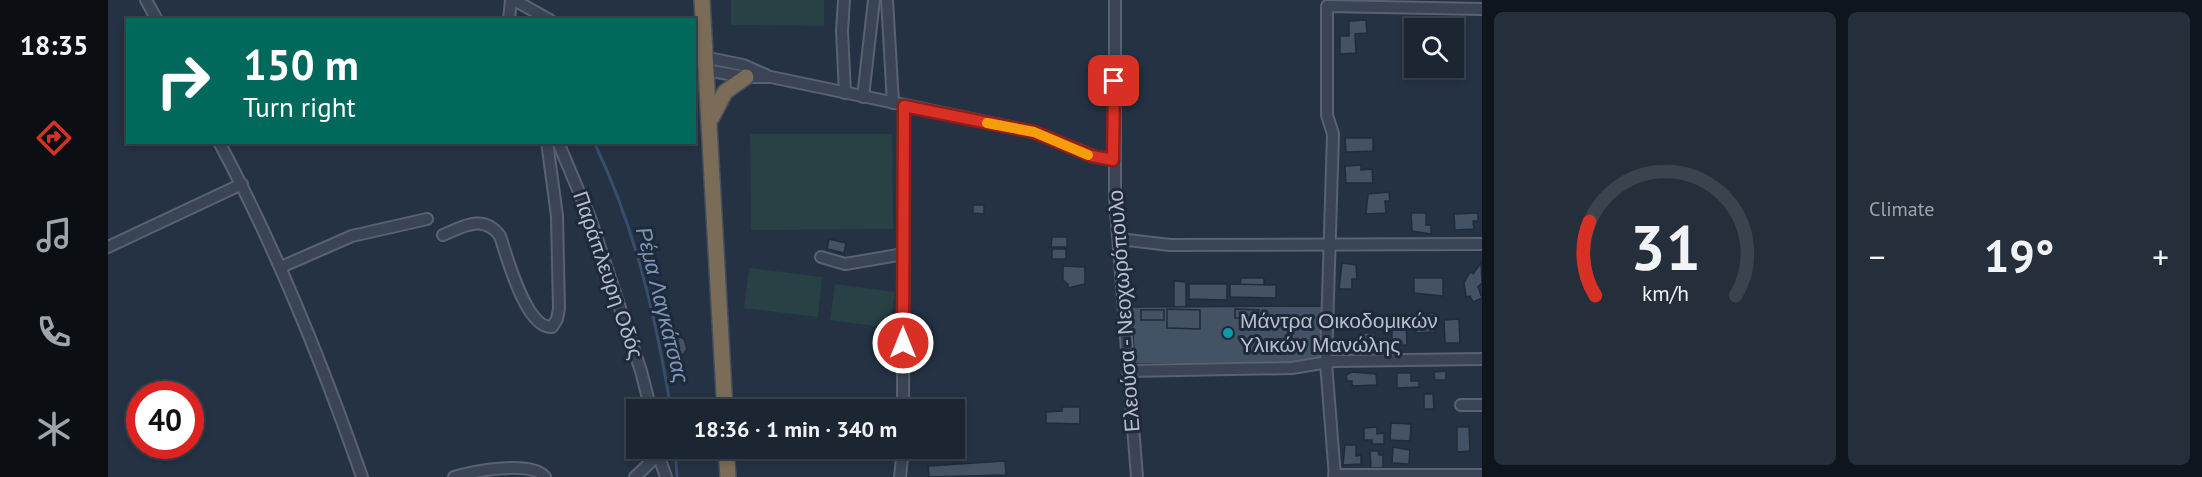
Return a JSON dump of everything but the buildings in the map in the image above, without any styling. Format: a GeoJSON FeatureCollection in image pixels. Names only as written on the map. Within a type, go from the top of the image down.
{"type":"FeatureCollection","features":[{"type":"Feature","properties":{"kind":"highway"},"geometry":{"type":"LineString","coordinates":[[696,23],[703,6]]}},
{"type":"Feature","properties":{"kind":"highway"},"geometry":{"type":"LineString","coordinates":[[703,6],[701,63],[711,120],[724,399]]}},
{"type":"Feature","properties":{"kind":"highway"},"geometry":{"type":"LineString","coordinates":[[711,120],[725,92],[746,77]]}},
{"type":"Feature","properties":{"kind":"highway"},"geometry":{"type":"LineString","coordinates":[[727,459],[728,477]]}},
{"type":"Feature","properties":{"kind":"street"},"geometry":{"type":"LineString","coordinates":[[146,0],[156,18]]}},
{"type":"Feature","properties":{"kind":"street"},"geometry":{"type":"LineString","coordinates":[[509,18],[513,0],[527,4],[547,18]]}},
{"type":"Feature","properties":{"kind":"street"},"geometry":{"type":"LineString","coordinates":[[844,0],[842,31],[845,93]]}},
{"type":"Feature","properties":{"kind":"street"},"geometry":{"type":"LineString","coordinates":[[863,97],[874,0]]}},
{"type":"Feature","properties":{"kind":"street"},"geometry":{"type":"LineString","coordinates":[[887,0],[899,104],[903,254],[903,399]]}},
{"type":"Feature","properties":{"kind":"street","name":"Ελεούσα - Νεοχωρόπουλο"},"geometry":{"type":"LineString","coordinates":[[1115,0],[1113,160],[1137,477]]}},
{"type":"Feature","properties":{"kind":"street"},"geometry":{"type":"LineString","coordinates":[[1482,9],[1327,6],[1327,115],[1333,134],[1326,363],[1334,476],[1482,475]]}},
{"type":"Feature","properties":{"kind":"street"},"geometry":{"type":"LineString","coordinates":[[701,63],[746,77],[771,77]]}},
{"type":"Feature","properties":{"kind":"street"},"geometry":{"type":"LineString","coordinates":[[701,63],[742,65],[771,77],[1034,132],[1092,156],[1113,160]]}},
{"type":"Feature","properties":{"kind":"street"},"geometry":{"type":"LineString","coordinates":[[220,144],[242,184],[281,267],[362,477]]}},
{"type":"Feature","properties":{"kind":"street"},"geometry":{"type":"LineString","coordinates":[[443,235],[475,223],[488,224],[495,228],[530,313],[541,325],[552,327],[557,320],[559,309],[558,236],[547,144]]}},
{"type":"Feature","properties":{"kind":"street","name":"Παράπλευρη Οδός"},"geometry":{"type":"LineString","coordinates":[[559,144],[590,218],[648,399]]}},
{"type":"Feature","properties":{"kind":"street"},"geometry":{"type":"LineString","coordinates":[[108,247],[242,184]]}},
{"type":"Feature","properties":{"kind":"street"},"geometry":{"type":"LineString","coordinates":[[281,267],[343,239],[427,219]]}},
{"type":"Feature","properties":{"kind":"street"},"geometry":{"type":"LineString","coordinates":[[1119,239],[1170,244],[1482,244]]}},
{"type":"Feature","properties":{"kind":"street"},"geometry":{"type":"LineString","coordinates":[[821,257],[845,264],[903,254]]}},
{"type":"Feature","properties":{"kind":"street"},"geometry":{"type":"LineString","coordinates":[[1128,371],[1292,368],[1326,363],[1482,358]]}},
{"type":"Feature","properties":{"kind":"street"},"geometry":{"type":"LineString","coordinates":[[1461,405],[1482,405]]}},
{"type":"Feature","properties":{"kind":"street"},"geometry":{"type":"LineString","coordinates":[[635,477],[651,459]]}},
{"type":"Feature","properties":{"kind":"street"},"geometry":{"type":"LineString","coordinates":[[660,459],[666,477]]}},
{"type":"Feature","properties":{"kind":"street"},"geometry":{"type":"LineString","coordinates":[[900,477],[902,459]]}},
{"type":"Feature","properties":{"kind":"street"},"geometry":{"type":"LineString","coordinates":[[454,477],[501,469],[537,471],[546,477]]}},
{"type":"Feature","properties":{"kind":"green space"},"geometry":{"type":"Polygon","coordinates":[[[731,0],[824,0],[824,26],[731,25],[731,0]]]}},
{"type":"Feature","properties":{"kind":"green space"},"geometry":{"type":"Polygon","coordinates":[[[750,134],[892,134],[893,229],[751,230],[750,134]]]}},
{"type":"Feature","properties":{"kind":"green space"},"geometry":{"type":"Polygon","coordinates":[[[749,268],[822,277],[818,317],[744,308],[749,268]]]}},
{"type":"Feature","properties":{"kind":"green space"},"geometry":{"type":"Polygon","coordinates":[[[835,284],[895,292],[890,328],[830,320],[835,284]]]}},
{"type":"Feature","properties":{"kind":"waterway","name":"Ρέμα Λαγκάτσας"},"geometry":{"type":"LineString","coordinates":[[595,144],[621,207],[642,273],[669,399]]}},
{"type":"Feature","properties":{"kind":"waterway","name":"Ρέμα Λαγκάτσας"},"geometry":{"type":"LineString","coordinates":[[676,459],[677,477]]}},
{"type":"Feature","properties":{"kind":"slow traffic"},"geometry":{"type":"LineString","coordinates":[[987,123],[1034,132],[1088,155]]}},
{"type":"Feature","properties":{"kind":"place","name":"Μάντρα Οικοδομικών Υλικών Μανώλης"},"geometry":{"type":"Point","coordinates":[1228,333]}},
{"type":"Feature","properties":{"kind":"route"},"geometry":{"type":"LineString","coordinates":[[903,343],[904,106],[1034,132],[1092,156],[1113,160],[1114,81]]}}]}
